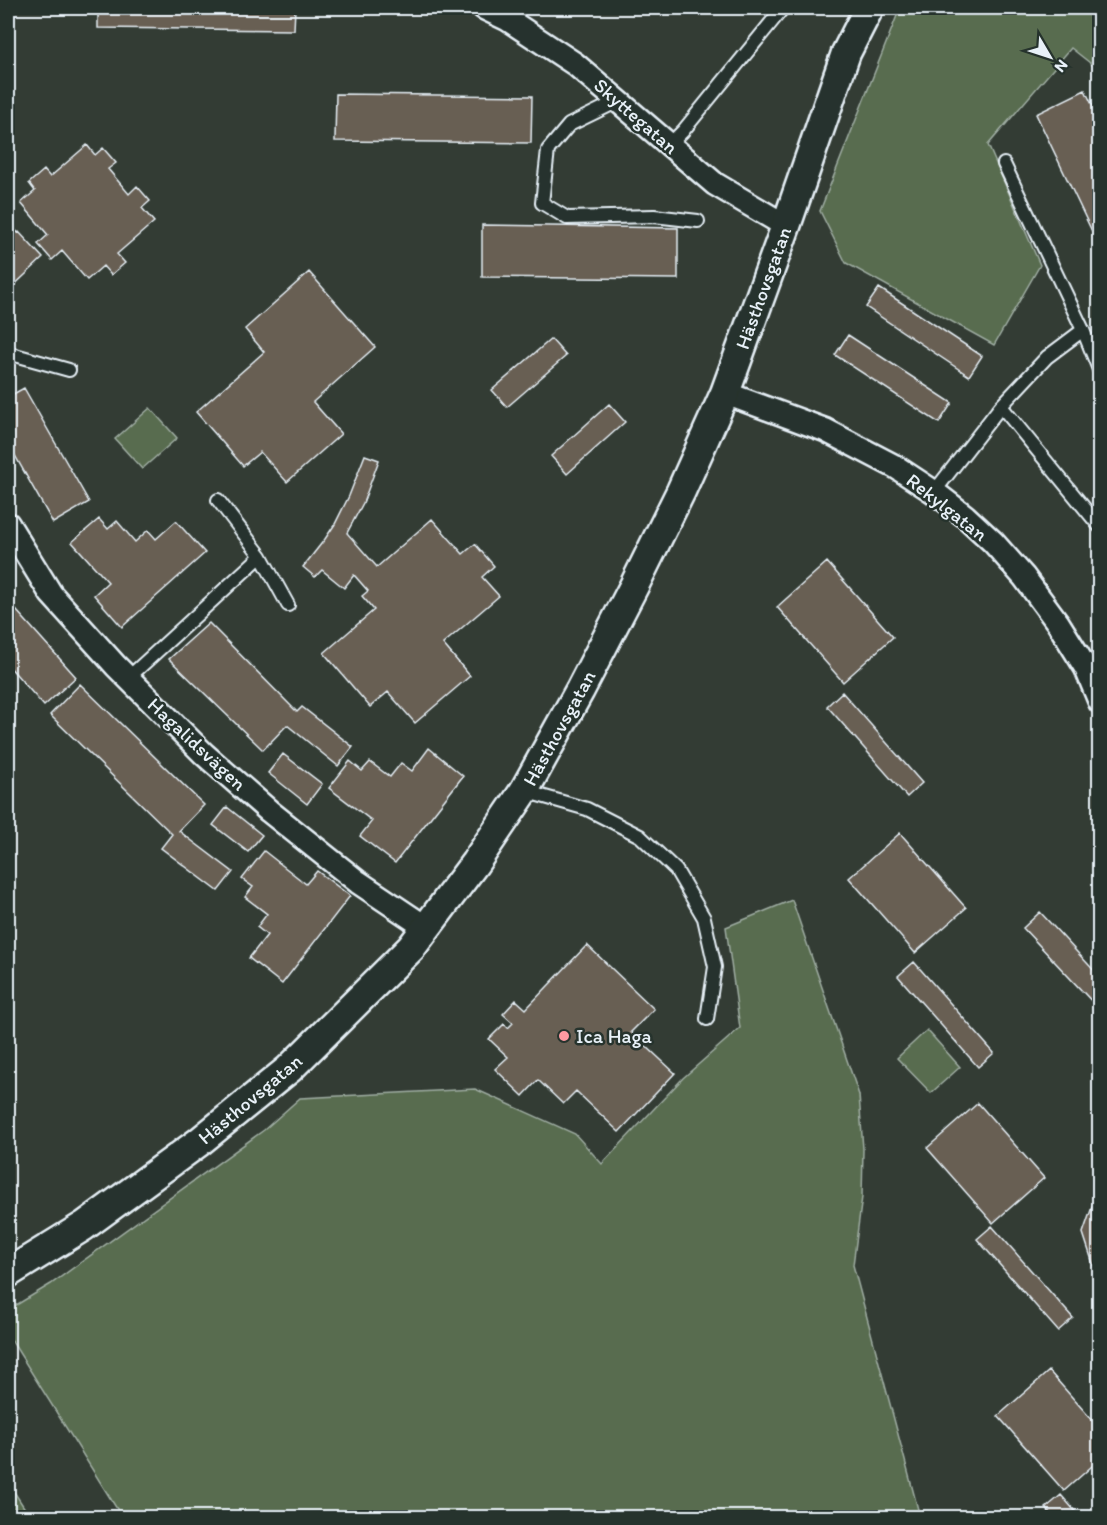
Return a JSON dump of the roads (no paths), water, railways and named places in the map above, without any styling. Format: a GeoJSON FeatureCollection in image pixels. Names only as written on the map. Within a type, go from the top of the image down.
{"type":"FeatureCollection","features":[{"type":"Feature","properties":{"kind":"street","name":"Skyttegatan"},"geometry":{"type":"LineString","coordinates":[[484,8],[507,19],[575,64],[715,184],[786,225]]}},
{"type":"Feature","properties":{"kind":"street","name":"Hästhovsgatan"},"geometry":{"type":"LineString","coordinates":[[8,1273],[84,1226],[199,1142],[289,1069],[411,948],[475,863],[524,791],[580,690],[681,491],[725,393],[846,53],[869,8]]}},
{"type":"Feature","properties":{"kind":"street","name":"Rekylgatan"},"geometry":{"type":"LineString","coordinates":[[725,393],[825,430],[896,467],[934,492],[972,523],[993,542],[1024,577],[1058,623],[1086,668],[1100,702]]}},
{"type":"Feature","properties":{"kind":"street","name":"Hagalidsvägen"},"geometry":{"type":"LineString","coordinates":[[8,524],[51,594],[128,678],[204,754],[269,811],[358,882],[425,927]]}},
{"type":"Feature","properties":{"kind":"lane"},"geometry":{"type":"LineString","coordinates":[[669,145],[683,131],[783,8]]}},
{"type":"Feature","properties":{"kind":"lane"},"geometry":{"type":"LineString","coordinates":[[618,101],[569,125],[548,150],[542,203],[567,218],[654,216],[698,221]]}},
{"type":"Feature","properties":{"kind":"lane"},"geometry":{"type":"LineString","coordinates":[[1004,164],[1083,330],[1100,372]]}},
{"type":"Feature","properties":{"kind":"lane"},"geometry":{"type":"LineString","coordinates":[[934,492],[1001,406],[1047,357],[1083,330]]}},
{"type":"Feature","properties":{"kind":"lane"},"geometry":{"type":"LineString","coordinates":[[8,353],[69,370]]}},
{"type":"Feature","properties":{"kind":"lane"},"geometry":{"type":"LineString","coordinates":[[1001,406],[1100,527]]}},
{"type":"Feature","properties":{"kind":"lane"},"geometry":{"type":"LineString","coordinates":[[218,500],[261,556],[288,605]]}},
{"type":"Feature","properties":{"kind":"lane"},"geometry":{"type":"LineString","coordinates":[[128,678],[261,556]]}},
{"type":"Feature","properties":{"kind":"lane"},"geometry":{"type":"LineString","coordinates":[[524,791],[587,808],[640,836],[676,870],[704,918],[716,967],[707,1018]]}},
{"type":"Feature","properties":{"kind":"place","name":"Ica Haga"},"geometry":{"type":"Point","coordinates":[564,1036]}}]}
